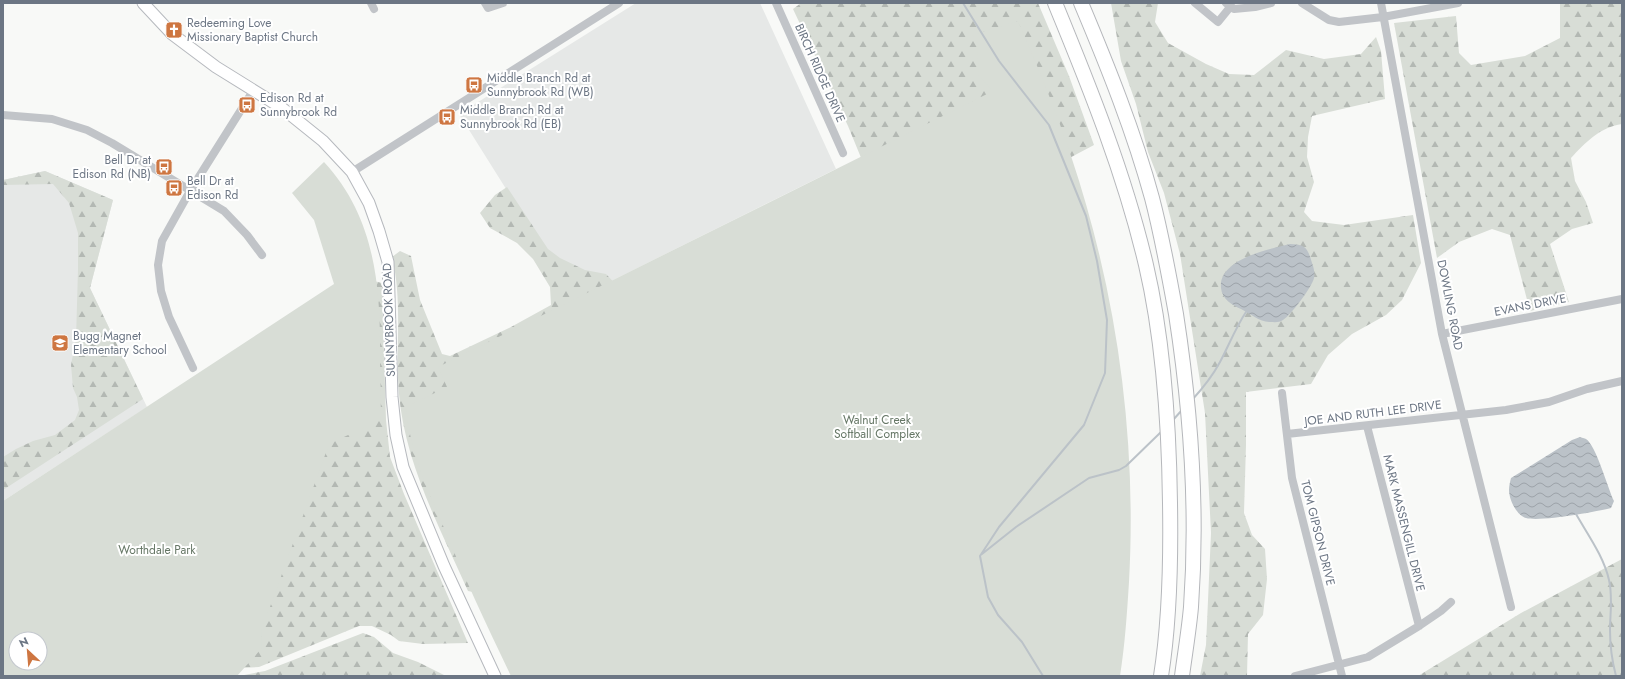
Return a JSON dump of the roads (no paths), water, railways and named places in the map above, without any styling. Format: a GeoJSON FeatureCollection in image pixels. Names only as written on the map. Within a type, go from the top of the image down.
{"type":"FeatureCollection","features":[{"type":"Feature","properties":{"kind":"highway"},"geometry":{"type":"LineString","coordinates":[[1054,3],[1115,159],[1146,266],[1156,320],[1165,388],[1170,470],[1171,569],[1161,676]]}},
{"type":"Feature","properties":{"kind":"highway"},"geometry":{"type":"LineString","coordinates":[[1081,3],[1122,106],[1152,199],[1170,278],[1182,354],[1191,443],[1194,544],[1191,608],[1182,676]]}},
{"type":"Feature","properties":{"kind":"main road","name":"SUNNYBROOK ROAD"},"geometry":{"type":"LineString","coordinates":[[143,3],[172,34],[216,67],[282,108],[304,125],[323,141],[352,172],[368,203],[379,231],[388,262],[392,397],[396,435],[403,467],[444,566],[495,676]]}},
{"type":"Feature","properties":{"kind":"street"},"geometry":{"type":"LineString","coordinates":[[485,3],[488,8],[503,3]]}},
{"type":"Feature","properties":{"kind":"street"},"geometry":{"type":"LineString","coordinates":[[352,172],[619,3]]}},
{"type":"Feature","properties":{"kind":"street","name":"BIRCH RIDGE DRIVE"},"geometry":{"type":"LineString","coordinates":[[776,3],[844,152]]}},
{"type":"Feature","properties":{"kind":"street"},"geometry":{"type":"LineString","coordinates":[[1195,3],[1218,22],[1228,5],[1234,8],[1254,7],[1271,3]]}},
{"type":"Feature","properties":{"kind":"street"},"geometry":{"type":"LineString","coordinates":[[1302,3],[1329,20],[1339,22],[1383,17],[1458,3]]}},
{"type":"Feature","properties":{"kind":"street","name":"DOWLING ROAD"},"geometry":{"type":"LineString","coordinates":[[1381,3],[1398,87],[1442,334],[1511,607]]}},
{"type":"Feature","properties":{"kind":"street"},"geometry":{"type":"LineString","coordinates":[[193,368],[169,317],[161,290],[158,265],[162,241],[190,191],[254,91]]}},
{"type":"Feature","properties":{"kind":"street"},"geometry":{"type":"LineString","coordinates":[[4,114],[52,119],[87,130],[112,143],[224,211],[246,234],[262,255]]}},
{"type":"Feature","properties":{"kind":"street","name":"EVANS DRIVE"},"geometry":{"type":"LineString","coordinates":[[1442,334],[1622,299]]}},
{"type":"Feature","properties":{"kind":"street","name":"JOE AND RUTH LEE DRIVE"},"geometry":{"type":"LineString","coordinates":[[1287,434],[1506,410],[1549,402],[1587,389],[1622,381]]}},
{"type":"Feature","properties":{"kind":"street","name":"TOM GIPSON DRIVE"},"geometry":{"type":"LineString","coordinates":[[1282,393],[1292,478],[1342,676]]}},
{"type":"Feature","properties":{"kind":"street","name":"MARK MASSENGILL DRIVE"},"geometry":{"type":"LineString","coordinates":[[1367,426],[1419,626]]}},
{"type":"Feature","properties":{"kind":"street"},"geometry":{"type":"LineString","coordinates":[[1295,676],[1368,657],[1419,626],[1451,602]]}},
{"type":"Feature","properties":{"kind":"water"},"geometry":{"type":"Polygon","coordinates":[[[1290,244],[1300,245],[1306,248],[1314,269],[1314,278],[1296,307],[1287,317],[1278,322],[1262,321],[1234,306],[1225,298],[1221,288],[1222,278],[1236,263],[1259,252],[1290,244]]]}},
{"type":"Feature","properties":{"kind":"water"},"geometry":{"type":"Polygon","coordinates":[[[1580,437],[1590,443],[1598,458],[1614,501],[1611,508],[1543,519],[1526,518],[1519,514],[1509,494],[1511,478],[1572,440],[1580,437]]]}},
{"type":"Feature","properties":{"kind":"waterway"},"geometry":{"type":"LineString","coordinates":[[963,3],[999,61],[1049,125],[1086,216],[1097,261],[1107,320],[1105,373],[1084,425],[999,527],[980,556],[988,597],[998,615],[1022,642],[1043,676]]}},
{"type":"Feature","properties":{"kind":"waterway"},"geometry":{"type":"LineString","coordinates":[[1192,400],[1208,381],[1217,367],[1246,312]]}},
{"type":"Feature","properties":{"kind":"waterway"},"geometry":{"type":"LineString","coordinates":[[1173,420],[1182,410]]}},
{"type":"Feature","properties":{"kind":"waterway"},"geometry":{"type":"LineString","coordinates":[[982,554],[1016,527],[1089,478],[1119,470],[1126,466],[1161,432]]}},
{"type":"Feature","properties":{"kind":"waterway"},"geometry":{"type":"LineString","coordinates":[[1576,514],[1600,555],[1607,571],[1611,599],[1610,642],[1616,676]]}},
{"type":"Feature","properties":{"kind":"place","name":"Redeeming Love Missionary Baptist Church"},"geometry":{"type":"Point","coordinates":[174,30]}},
{"type":"Feature","properties":{"kind":"place","name":"Middle Branch Rd at Sunnybrook Rd (WB)"},"geometry":{"type":"Point","coordinates":[474,85]}},
{"type":"Feature","properties":{"kind":"place","name":"Edison Rd at Sunnybrook Rd"},"geometry":{"type":"Point","coordinates":[247,105]}},
{"type":"Feature","properties":{"kind":"place","name":"Middle Branch Rd at Sunnybrook Rd (EB)"},"geometry":{"type":"Point","coordinates":[447,117]}},
{"type":"Feature","properties":{"kind":"place","name":"Bell Dr at Edison Rd (NB)"},"geometry":{"type":"Point","coordinates":[164,167]}},
{"type":"Feature","properties":{"kind":"place","name":"Bell Dr at Edison Rd"},"geometry":{"type":"Point","coordinates":[174,188]}},
{"type":"Feature","properties":{"kind":"place","name":"Bugg Magnet Elementary School"},"geometry":{"type":"Point","coordinates":[60,343]}},
{"type":"Feature","properties":{"kind":"park label","name":"Walnut Creek Softball Complex"},"geometry":{"type":"Point","coordinates":[877,427]}},
{"type":"Feature","properties":{"kind":"park label","name":"Worthdale Park"},"geometry":{"type":"Point","coordinates":[157,550]}}]}
